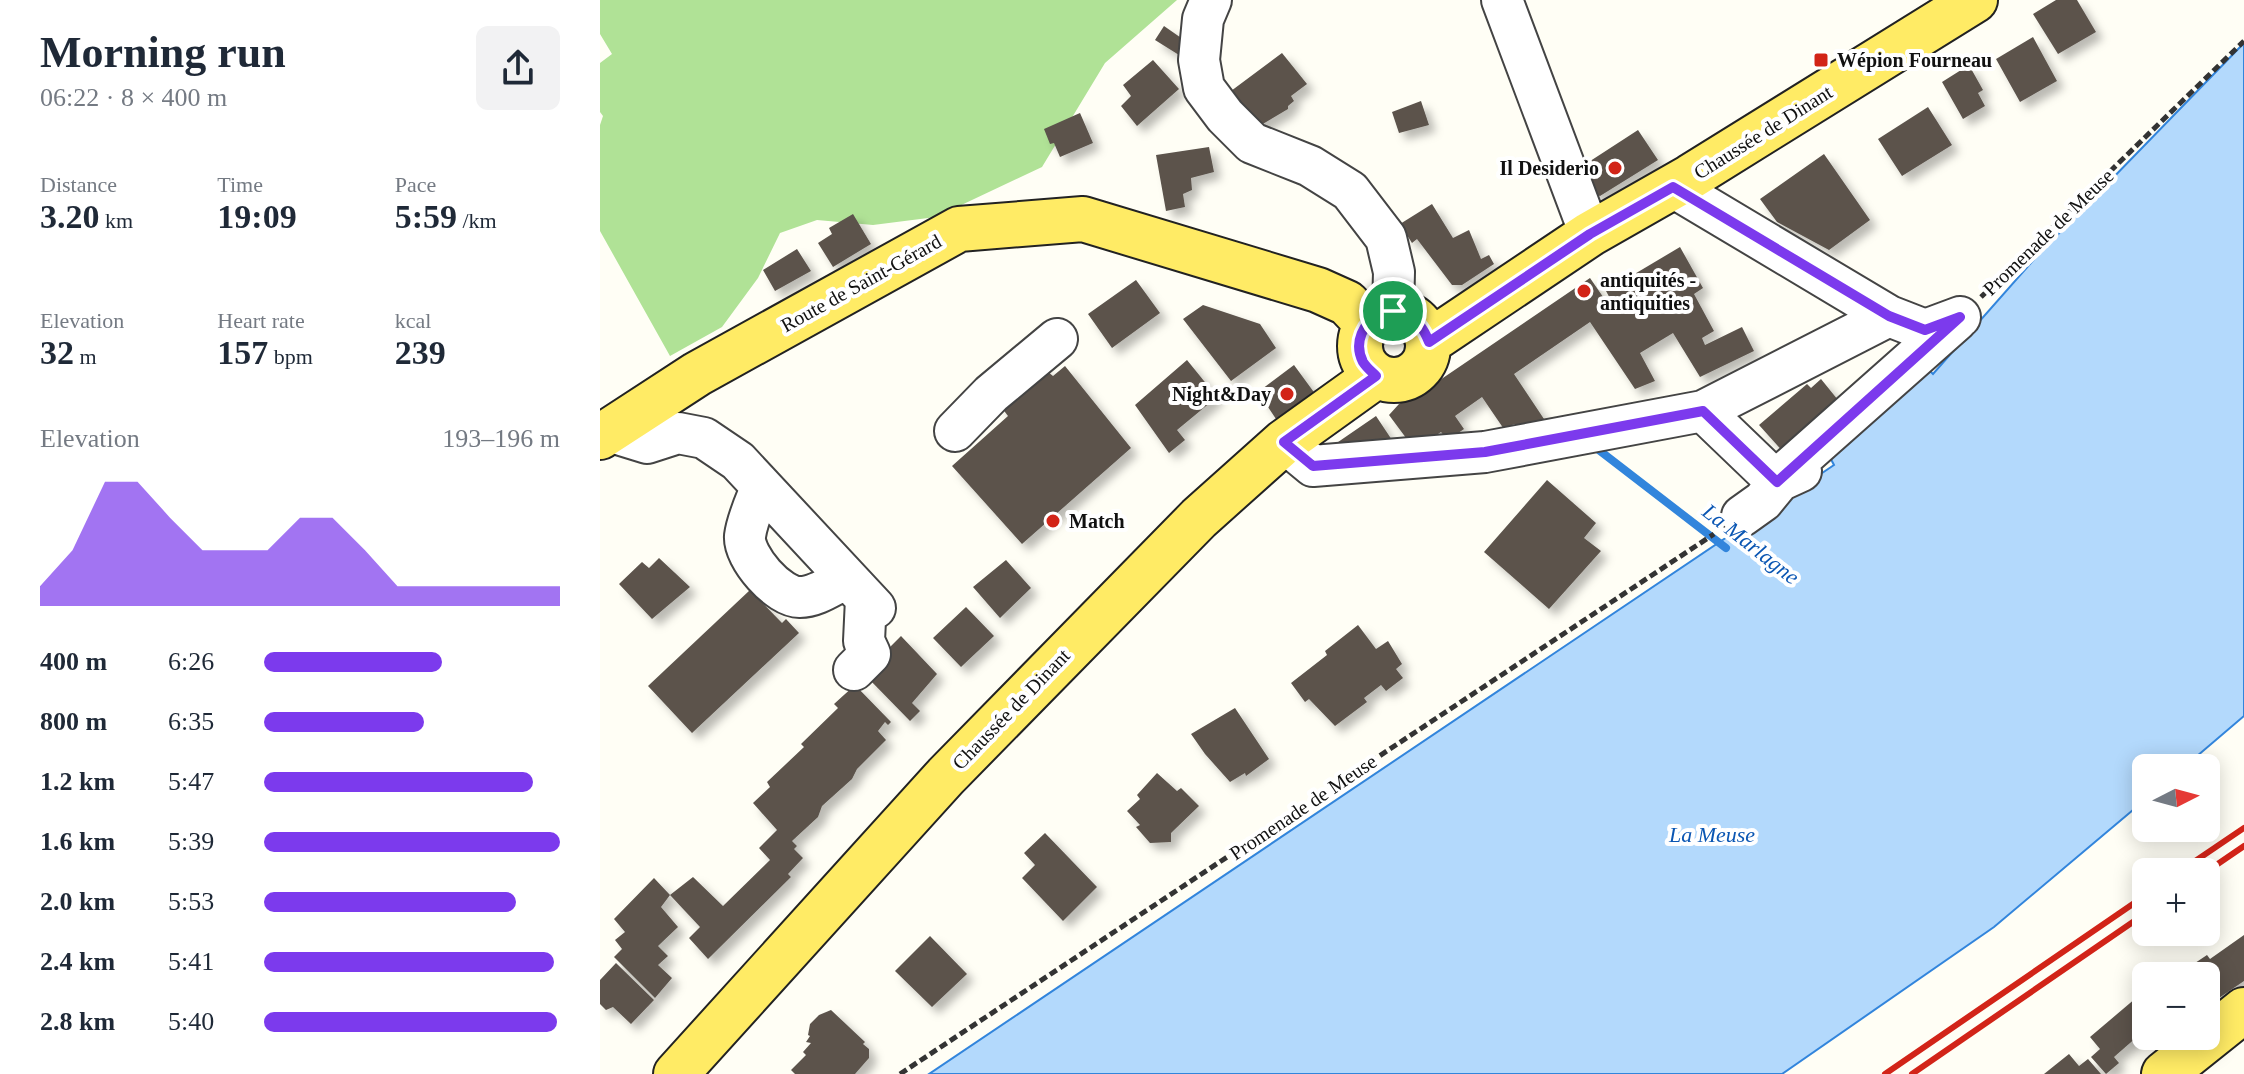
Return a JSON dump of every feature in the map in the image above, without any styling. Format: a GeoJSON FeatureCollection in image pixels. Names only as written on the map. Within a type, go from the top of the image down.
{"type":"FeatureCollection","features":[{"type":"Feature","properties":{"kind":"main road","name":"Chaussée de Dinant"},"geometry":{"type":"LineString","coordinates":[[1429,342],[1590,234],[1673,187],[1975,0]]}},
{"type":"Feature","properties":{"kind":"main road","name":"Route de Saint-Gérard"},"geometry":{"type":"LineString","coordinates":[[604,434],[697,374],[959,229],[1083,219],[1303,285],[1380,318]]}},
{"type":"Feature","properties":{"kind":"main road"},"geometry":{"type":"LineString","coordinates":[[1410,315],[1423,326],[1429,342],[1426,361],[1413,376],[1395,381],[1376,376],[1363,362],[1359,342],[1380,318],[1410,315]]}},
{"type":"Feature","properties":{"kind":"main road","name":"Chaussée de Dinant"},"geometry":{"type":"LineString","coordinates":[[676,1074],[946,776],[1199,518],[1284,442],[1376,376]]}},
{"type":"Feature","properties":{"kind":"main road"},"geometry":{"type":"LineString","coordinates":[[2164,1074],[2244,1010]]}},
{"type":"Feature","properties":{"kind":"street"},"geometry":{"type":"LineString","coordinates":[[1211,0],[1203,19],[1199,60],[1204,88],[1225,116],[1252,143],[1310,166],[1350,191],[1386,238],[1394,272],[1380,318]]}},
{"type":"Feature","properties":{"kind":"street"},"geometry":{"type":"LineString","coordinates":[[1502,0],[1590,234]]}},
{"type":"Feature","properties":{"kind":"street"},"geometry":{"type":"LineString","coordinates":[[1673,187],[1889,316],[1925,330],[1960,317]]}},
{"type":"Feature","properties":{"kind":"street"},"geometry":{"type":"LineString","coordinates":[[1284,442],[1313,466],[1485,452],[1703,411],[1889,316]]}},
{"type":"Feature","properties":{"kind":"street"},"geometry":{"type":"LineString","coordinates":[[1927,368],[1961,322],[1960,317]]}},
{"type":"Feature","properties":{"kind":"street"},"geometry":{"type":"LineString","coordinates":[[1742,516],[1763,501],[1777,482],[1960,317]]}},
{"type":"Feature","properties":{"kind":"street"},"geometry":{"type":"LineString","coordinates":[[955,431],[991,394],[1057,339]]}},
{"type":"Feature","properties":{"kind":"street"},"geometry":{"type":"LineString","coordinates":[[1703,411],[1777,482]]}},
{"type":"Feature","properties":{"kind":"street"},"geometry":{"type":"LineString","coordinates":[[604,434],[647,443],[678,433],[704,438],[738,461],[863,595],[864,641],[870,654],[854,670]]}},
{"type":"Feature","properties":{"kind":"street"},"geometry":{"type":"LineString","coordinates":[[1777,482],[1831,458]]}},
{"type":"Feature","properties":{"kind":"street"},"geometry":{"type":"LineString","coordinates":[[761,488],[745,538],[751,560],[784,593],[798,597],[863,595]]}},
{"type":"Feature","properties":{"kind":"path","name":"Promenade de Meuse"},"geometry":{"type":"LineString","coordinates":[[1960,317],[2244,41]]}},
{"type":"Feature","properties":{"kind":"path","name":"Promenade de Meuse"},"geometry":{"type":"LineString","coordinates":[[900,1074],[1706,539]]}},
{"type":"Feature","properties":{"kind":"green space"},"geometry":{"type":"Polygon","coordinates":[[[600,0],[1177,0],[1105,63],[1042,167],[936,217],[873,225],[817,220],[780,233],[758,278],[722,327],[670,356],[600,231],[600,125],[603,116],[600,112],[600,63],[612,54],[600,34],[600,0]]]}},
{"type":"Feature","properties":{"kind":"water","name":"La Meuse"},"geometry":{"type":"Polygon","coordinates":[[[2244,43],[2244,716],[2199,754],[2132,754],[2132,811],[1994,927],[1782,1074],[929,1074],[1834,465],[1826,450],[1921,362],[1933,374],[2037,256],[2244,43]]]}},
{"type":"Feature","properties":{"kind":"building"},"geometry":{"type":"Polygon","coordinates":[[[2056,0],[2077,0],[2096,32],[2058,54],[2033,14],[2056,0]]]}},
{"type":"Feature","properties":{"kind":"building"},"geometry":{"type":"Polygon","coordinates":[[[1164,26],[1187,42],[1179,55],[1155,40],[1164,26]]]}},
{"type":"Feature","properties":{"kind":"building"},"geometry":{"type":"Polygon","coordinates":[[[2033,37],[2057,81],[2020,102],[1996,59],[2033,37]]]}},
{"type":"Feature","properties":{"kind":"building"},"geometry":{"type":"Polygon","coordinates":[[[1282,53],[1307,84],[1291,96],[1294,101],[1288,109],[1256,128],[1231,91],[1282,53]]]}},
{"type":"Feature","properties":{"kind":"building"},"geometry":{"type":"Polygon","coordinates":[[[1153,60],[1179,89],[1137,126],[1121,106],[1131,96],[1123,85],[1153,60]]]}},
{"type":"Feature","properties":{"kind":"building"},"geometry":{"type":"Polygon","coordinates":[[[1969,65],[1983,90],[1978,93],[1985,106],[1963,119],[1942,82],[1969,65]]]}},
{"type":"Feature","properties":{"kind":"building"},"geometry":{"type":"Polygon","coordinates":[[[1421,101],[1429,125],[1399,133],[1392,112],[1421,101]]]}},
{"type":"Feature","properties":{"kind":"building"},"geometry":{"type":"Polygon","coordinates":[[[1928,107],[1952,145],[1902,176],[1878,139],[1928,107]]]}},
{"type":"Feature","properties":{"kind":"building"},"geometry":{"type":"Polygon","coordinates":[[[1080,113],[1093,143],[1060,157],[1044,129],[1080,113]]]}},
{"type":"Feature","properties":{"kind":"building"},"geometry":{"type":"Polygon","coordinates":[[[1638,130],[1658,160],[1600,196],[1590,192],[1581,167],[1638,130]]]}},
{"type":"Feature","properties":{"kind":"building"},"geometry":{"type":"Polygon","coordinates":[[[1209,147],[1214,172],[1191,178],[1192,190],[1183,194],[1185,207],[1166,211],[1156,155],[1209,147]]]}},
{"type":"Feature","properties":{"kind":"building"},"geometry":{"type":"Polygon","coordinates":[[[1824,154],[1870,220],[1829,250],[1777,222],[1760,199],[1824,154]]]}},
{"type":"Feature","properties":{"kind":"building"},"geometry":{"type":"Polygon","coordinates":[[[1432,204],[1453,238],[1469,230],[1481,259],[1489,255],[1494,264],[1462,285],[1452,285],[1417,239],[1412,243],[1400,224],[1432,204]]]}},
{"type":"Feature","properties":{"kind":"building"},"geometry":{"type":"Polygon","coordinates":[[[853,214],[871,244],[833,267],[818,243],[832,234],[829,228],[853,214]]]}},
{"type":"Feature","properties":{"kind":"building"},"geometry":{"type":"Polygon","coordinates":[[[1680,247],[1703,288],[1694,294],[1714,331],[1702,338],[1705,345],[1742,327],[1754,351],[1700,377],[1673,333],[1640,353],[1655,381],[1635,389],[1590,322],[1514,374],[1552,431],[1529,436],[1515,424],[1512,425],[1515,434],[1510,438],[1482,397],[1455,416],[1464,429],[1448,440],[1441,432],[1412,446],[1389,415],[1399,404],[1437,382],[1590,278],[1610,307],[1614,306],[1606,291],[1680,247]]]}},
{"type":"Feature","properties":{"kind":"building"},"geometry":{"type":"Polygon","coordinates":[[[797,249],[811,271],[775,291],[763,270],[797,249]]]}},
{"type":"Feature","properties":{"kind":"building"},"geometry":{"type":"Polygon","coordinates":[[[1136,280],[1160,313],[1112,348],[1088,314],[1136,280]]]}},
{"type":"Feature","properties":{"kind":"building"},"geometry":{"type":"Polygon","coordinates":[[[1203,305],[1260,324],[1276,348],[1231,381],[1183,319],[1203,305]]]}},
{"type":"Feature","properties":{"kind":"building"},"geometry":{"type":"Polygon","coordinates":[[[1187,360],[1217,397],[1177,430],[1185,440],[1169,453],[1135,405],[1187,360]]]}},
{"type":"Feature","properties":{"kind":"building","name":"Night&Day"},"geometry":{"type":"Polygon","coordinates":[[[1294,365],[1316,395],[1278,422],[1258,392],[1294,365]]]}},
{"type":"Feature","properties":{"kind":"building"},"geometry":{"type":"Polygon","coordinates":[[[1065,366],[1131,448],[1022,544],[952,466],[1008,416],[999,404],[1042,367],[1053,376],[1065,366]]]}},
{"type":"Feature","properties":{"kind":"building"},"geometry":{"type":"Polygon","coordinates":[[[1821,379],[1838,400],[1787,456],[1759,425],[1807,384],[1811,388],[1821,379]]]}},
{"type":"Feature","properties":{"kind":"building"},"geometry":{"type":"Polygon","coordinates":[[[1376,416],[1400,452],[1325,451],[1376,416]]]}},
{"type":"Feature","properties":{"kind":"building"},"geometry":{"type":"Polygon","coordinates":[[[1547,480],[1596,523],[1584,538],[1601,551],[1549,609],[1484,552],[1547,480]]]}},
{"type":"Feature","properties":{"kind":"building"},"geometry":{"type":"Polygon","coordinates":[[[659,558],[690,587],[652,619],[619,584],[642,562],[649,568],[659,558]]]}},
{"type":"Feature","properties":{"kind":"building"},"geometry":{"type":"Polygon","coordinates":[[[1006,560],[1031,588],[1000,618],[973,587],[1006,560]]]}},
{"type":"Feature","properties":{"kind":"building"},"geometry":{"type":"Polygon","coordinates":[[[750,590],[782,623],[786,619],[799,633],[692,733],[648,686],[750,590]]]}},
{"type":"Feature","properties":{"kind":"building"},"geometry":{"type":"Polygon","coordinates":[[[966,607],[994,636],[961,667],[933,638],[966,607]]]}},
{"type":"Feature","properties":{"kind":"building"},"geometry":{"type":"Polygon","coordinates":[[[1358,625],[1376,649],[1388,641],[1402,664],[1396,669],[1403,678],[1386,691],[1381,685],[1364,698],[1367,702],[1335,726],[1309,699],[1305,702],[1291,683],[1358,625]]]}},
{"type":"Feature","properties":{"kind":"building"},"geometry":{"type":"Polygon","coordinates":[[[901,636],[937,674],[912,703],[920,711],[910,721],[867,677],[891,656],[886,651],[901,636]]]}},
{"type":"Feature","properties":{"kind":"building"},"geometry":{"type":"Polygon","coordinates":[[[855,685],[891,722],[888,725],[885,722],[878,731],[886,740],[857,769],[852,779],[822,806],[818,817],[792,841],[797,846],[794,849],[803,858],[788,874],[791,877],[708,959],[689,938],[700,927],[670,895],[693,877],[723,906],[770,860],[759,848],[777,830],[753,803],[770,787],[767,782],[804,747],[801,744],[838,708],[834,704],[855,685]]]}},
{"type":"Feature","properties":{"kind":"building"},"geometry":{"type":"Polygon","coordinates":[[[1235,708],[1269,759],[1246,776],[1245,773],[1230,782],[1191,734],[1235,708]]]}},
{"type":"Feature","properties":{"kind":"building"},"geometry":{"type":"Polygon","coordinates":[[[1157,773],[1177,791],[1181,788],[1199,806],[1171,833],[1171,842],[1150,843],[1127,811],[1140,799],[1137,795],[1157,773]]]}},
{"type":"Feature","properties":{"kind":"building"},"geometry":{"type":"Polygon","coordinates":[[[1045,833],[1097,887],[1063,921],[1022,878],[1035,865],[1024,853],[1045,833]]]}},
{"type":"Feature","properties":{"kind":"building"},"geometry":{"type":"Polygon","coordinates":[[[654,878],[670,895],[661,907],[678,927],[658,946],[668,956],[658,965],[672,978],[655,998],[614,957],[622,949],[615,940],[625,932],[614,919],[654,878]]]}},
{"type":"Feature","properties":{"kind":"building"},"geometry":{"type":"Polygon","coordinates":[[[2244,935],[2244,981],[2220,997],[2220,962],[2196,962],[2207,955],[2210,959],[2244,935]]]}},
{"type":"Feature","properties":{"kind":"building"},"geometry":{"type":"Polygon","coordinates":[[[930,936],[967,974],[932,1007],[895,971],[930,936]]]}},
{"type":"Feature","properties":{"kind":"building"},"geometry":{"type":"Polygon","coordinates":[[[616,963],[654,1000],[631,1024],[613,1007],[606,1010],[600,1004],[600,980],[616,963]]]}},
{"type":"Feature","properties":{"kind":"building"},"geometry":{"type":"Polygon","coordinates":[[[2132,1001],[2132,1041],[2114,1057],[2119,1063],[2106,1074],[2091,1057],[2100,1049],[2090,1037],[2132,1001]]]}},
{"type":"Feature","properties":{"kind":"building"},"geometry":{"type":"Polygon","coordinates":[[[831,1010],[865,1042],[863,1044],[869,1049],[869,1058],[855,1074],[795,1074],[791,1070],[806,1055],[803,1052],[811,1043],[806,1042],[810,1036],[810,1024],[819,1015],[831,1010]]]}},
{"type":"Feature","properties":{"kind":"building"},"geometry":{"type":"Polygon","coordinates":[[[2069,1054],[2079,1066],[2088,1059],[2101,1074],[2044,1074],[2069,1054]]]}},
{"type":"Feature","properties":{"kind":"waterway","name":"La Marlagne"},"geometry":{"type":"LineString","coordinates":[[1591,444],[1726,548]]}},
{"type":"Feature","properties":{"kind":"railway"},"geometry":{"type":"LineString","coordinates":[[2200,858],[2244,828]]}},
{"type":"Feature","properties":{"kind":"railway"},"geometry":{"type":"LineString","coordinates":[[2220,862],[2244,846]]}},
{"type":"Feature","properties":{"kind":"railway"},"geometry":{"type":"LineString","coordinates":[[1885,1074],[2132,905]]}},
{"type":"Feature","properties":{"kind":"railway"},"geometry":{"type":"LineString","coordinates":[[1912,1074],[2132,923]]}},
{"type":"Feature","properties":{"kind":"place","name":"Wépion Fourneau"},"geometry":{"type":"Point","coordinates":[1821,60]}},
{"type":"Feature","properties":{"kind":"place","name":"Il Desiderio"},"geometry":{"type":"Point","coordinates":[1615,168]}},
{"type":"Feature","properties":{"kind":"place","name":"antiquités - antiquities"},"geometry":{"type":"Point","coordinates":[1584,291]}},
{"type":"Feature","properties":{"kind":"place","name":"Night&Day"},"geometry":{"type":"Point","coordinates":[1287,394]}},
{"type":"Feature","properties":{"kind":"place","name":"Match"},"geometry":{"type":"Point","coordinates":[1053,521]}},
{"type":"Feature","properties":{"kind":"route"},"geometry":{"type":"LineString","coordinates":[[1673,187],[1889,316],[1925,330],[1960,317],[1777,482],[1703,411],[1485,452],[1313,466],[1284,442],[1376,376],[1363,362],[1359,342],[1367,324],[1378,315],[1393,311],[1410,315],[1423,326],[1429,342],[1590,234],[1673,187]]}}]}
